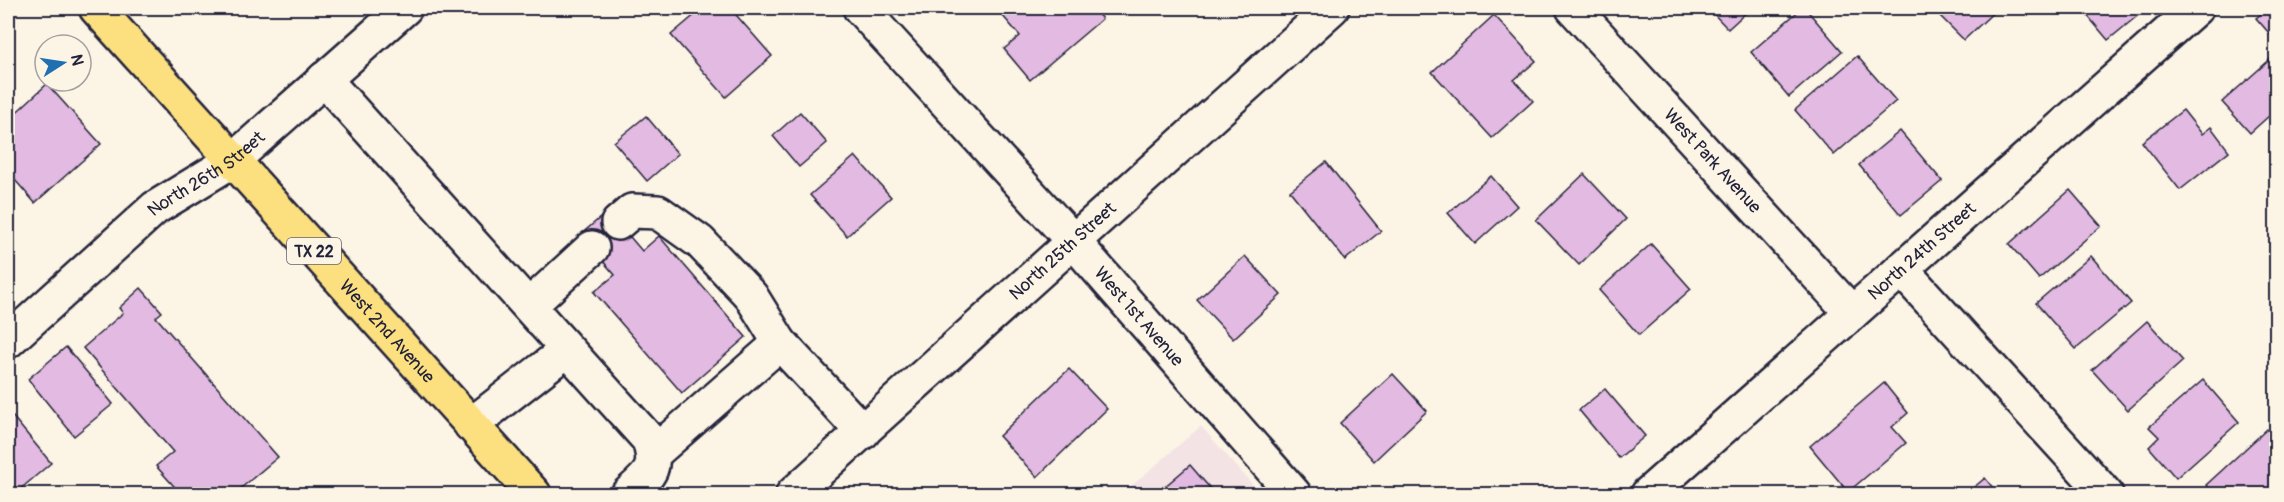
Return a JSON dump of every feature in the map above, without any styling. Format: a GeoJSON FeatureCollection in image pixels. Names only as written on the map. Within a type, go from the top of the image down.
{"type":"FeatureCollection","features":[{"type":"Feature","properties":{"kind":"main road","name":"West 2nd Avenue"},"geometry":{"type":"LineString","coordinates":[[96,8],[534,495]]}},
{"type":"Feature","properties":{"kind":"street","name":"North 26th Street"},"geometry":{"type":"LineString","coordinates":[[8,341],[155,208],[232,160],[405,8]]}},
{"type":"Feature","properties":{"kind":"street","name":"West 1st Avenue"},"geometry":{"type":"LineString","coordinates":[[860,8],[1074,242],[1294,495]]}},
{"type":"Feature","properties":{"kind":"street","name":"North 25th Street"},"geometry":{"type":"LineString","coordinates":[[793,495],[1332,8]]}},
{"type":"Feature","properties":{"kind":"street","name":"West Park Avenue"},"geometry":{"type":"LineString","coordinates":[[1573,8],[1852,313]]}},
{"type":"Feature","properties":{"kind":"street","name":"North 24th Street"},"geometry":{"type":"LineString","coordinates":[[1648,495],[2196,8]]}},
{"type":"Feature","properties":{"kind":"street"},"geometry":{"type":"LineString","coordinates":[[324,79],[649,440],[653,454],[650,475],[628,495]]}},
{"type":"Feature","properties":{"kind":"street"},"geometry":{"type":"LineString","coordinates":[[618,223],[632,211],[658,212],[700,242],[752,296],[780,344],[863,432]]}},
{"type":"Feature","properties":{"kind":"street"},"geometry":{"type":"LineString","coordinates":[[529,306],[592,248]]}},
{"type":"Feature","properties":{"kind":"street"},"geometry":{"type":"LineString","coordinates":[[1901,269],[2106,495]]}},
{"type":"Feature","properties":{"kind":"street"},"geometry":{"type":"LineString","coordinates":[[653,454],[780,344]]}},
{"type":"Feature","properties":{"kind":"street"},"geometry":{"type":"LineString","coordinates":[[471,425],[567,350]]}},
{"type":"Feature","properties":{"kind":"shaded area"},"geometry":{"type":"Polygon","coordinates":[[[1201,426],[1261,494],[1122,494],[1201,426]]]}},
{"type":"Feature","properties":{"kind":"building"},"geometry":{"type":"Polygon","coordinates":[[[703,8],[730,8],[772,56],[726,97],[671,35],[703,8]]]}},
{"type":"Feature","properties":{"kind":"building"},"geometry":{"type":"Polygon","coordinates":[[[996,8],[1093,8],[1102,19],[1030,80],[1004,49],[1020,36],[996,8]]]}},
{"type":"Feature","properties":{"kind":"building"},"geometry":{"type":"Polygon","coordinates":[[[1708,8],[1751,8],[1728,29],[1708,8]]]}},
{"type":"Feature","properties":{"kind":"building"},"geometry":{"type":"Polygon","coordinates":[[[1802,8],[1805,8],[1842,51],[1789,97],[1751,52],[1802,8]]]}},
{"type":"Feature","properties":{"kind":"building"},"geometry":{"type":"Polygon","coordinates":[[[1932,8],[1998,8],[1964,40],[1932,8]]]}},
{"type":"Feature","properties":{"kind":"building"},"geometry":{"type":"Polygon","coordinates":[[[2081,8],[2147,8],[2108,40],[2081,8]]]}},
{"type":"Feature","properties":{"kind":"building"},"geometry":{"type":"Polygon","coordinates":[[[2268,8],[2276,8],[2276,41],[2256,18],[2268,8]]]}},
{"type":"Feature","properties":{"kind":"building"},"geometry":{"type":"Polygon","coordinates":[[[1494,15],[1536,61],[1514,80],[1533,101],[1492,138],[1432,72],[1494,15]]]}},
{"type":"Feature","properties":{"kind":"building"},"geometry":{"type":"Polygon","coordinates":[[[1857,56],[1896,101],[1834,155],[1795,110],[1857,56]]]}},
{"type":"Feature","properties":{"kind":"building"},"geometry":{"type":"Polygon","coordinates":[[[2274,56],[2276,58],[2276,122],[2270,115],[2250,133],[2222,102],[2274,56]]]}},
{"type":"Feature","properties":{"kind":"building"},"geometry":{"type":"Polygon","coordinates":[[[37,93],[55,93],[101,144],[35,203],[8,172],[8,120],[37,93]]]}},
{"type":"Feature","properties":{"kind":"building"},"geometry":{"type":"Polygon","coordinates":[[[2183,110],[2202,134],[2211,127],[2229,151],[2180,190],[2142,142],[2183,110]]]}},
{"type":"Feature","properties":{"kind":"building"},"geometry":{"type":"Polygon","coordinates":[[[800,112],[827,143],[799,167],[773,136],[800,112]]]}},
{"type":"Feature","properties":{"kind":"building"},"geometry":{"type":"Polygon","coordinates":[[[646,116],[678,154],[647,181],[614,142],[646,116]]]}},
{"type":"Feature","properties":{"kind":"building"},"geometry":{"type":"Polygon","coordinates":[[[1900,131],[1942,181],[1901,215],[1859,165],[1900,131]]]}},
{"type":"Feature","properties":{"kind":"building"},"geometry":{"type":"Polygon","coordinates":[[[855,156],[891,197],[847,236],[810,195],[855,156]]]}},
{"type":"Feature","properties":{"kind":"building"},"geometry":{"type":"Polygon","coordinates":[[[1326,162],[1381,231],[1345,260],[1290,191],[1326,162]]]}},
{"type":"Feature","properties":{"kind":"building"},"geometry":{"type":"Polygon","coordinates":[[[1584,174],[1626,219],[1579,265],[1536,220],[1584,174]]]}},
{"type":"Feature","properties":{"kind":"building"},"geometry":{"type":"Polygon","coordinates":[[[1491,176],[1517,206],[1475,244],[1448,213],[1491,176]]]}},
{"type":"Feature","properties":{"kind":"building"},"geometry":{"type":"Polygon","coordinates":[[[2070,190],[2101,226],[2039,279],[2009,244],[2070,190]]]}},
{"type":"Feature","properties":{"kind":"building"},"geometry":{"type":"Polygon","coordinates":[[[608,211],[642,251],[659,236],[746,337],[682,393],[594,292],[615,275],[580,235],[608,211]]]}},
{"type":"Feature","properties":{"kind":"building"},"geometry":{"type":"Polygon","coordinates":[[[1651,244],[1691,289],[1639,335],[1599,290],[1651,244]]]}},
{"type":"Feature","properties":{"kind":"building"},"geometry":{"type":"Polygon","coordinates":[[[1245,256],[1281,295],[1233,339],[1197,300],[1245,256]]]}},
{"type":"Feature","properties":{"kind":"building"},"geometry":{"type":"Polygon","coordinates":[[[2091,256],[2131,303],[2076,349],[2036,303],[2091,256]]]}},
{"type":"Feature","properties":{"kind":"building"},"geometry":{"type":"Polygon","coordinates":[[[141,288],[162,312],[156,317],[278,457],[234,494],[181,494],[156,466],[173,452],[83,348],[123,313],[119,308],[141,288]]]}},
{"type":"Feature","properties":{"kind":"building"},"geometry":{"type":"Polygon","coordinates":[[[2147,321],[2183,361],[2128,410],[2092,370],[2147,321]]]}},
{"type":"Feature","properties":{"kind":"building"},"geometry":{"type":"Polygon","coordinates":[[[66,347],[113,404],[74,436],[28,379],[66,347]]]}},
{"type":"Feature","properties":{"kind":"building"},"geometry":{"type":"Polygon","coordinates":[[[1069,369],[1107,409],[1037,477],[999,436],[1069,369]]]}},
{"type":"Feature","properties":{"kind":"building"},"geometry":{"type":"Polygon","coordinates":[[[1393,374],[1427,411],[1374,461],[1340,423],[1393,374]]]}},
{"type":"Feature","properties":{"kind":"building"},"geometry":{"type":"Polygon","coordinates":[[[2203,380],[2239,422],[2176,478],[2149,447],[2159,437],[2149,427],[2203,380]]]}},
{"type":"Feature","properties":{"kind":"building"},"geometry":{"type":"Polygon","coordinates":[[[1884,383],[1908,413],[1892,427],[1906,443],[1848,492],[1810,446],[1884,383]]]}},
{"type":"Feature","properties":{"kind":"building"},"geometry":{"type":"Polygon","coordinates":[[[1605,389],[1645,436],[1619,458],[1579,410],[1605,389]]]}},
{"type":"Feature","properties":{"kind":"building"},"geometry":{"type":"Polygon","coordinates":[[[8,411],[51,463],[17,492],[8,481],[8,411]]]}},
{"type":"Feature","properties":{"kind":"building"},"geometry":{"type":"Polygon","coordinates":[[[2267,429],[2276,439],[2276,483],[2264,494],[2215,494],[2206,485],[2267,429]]]}},
{"type":"Feature","properties":{"kind":"building"},"geometry":{"type":"Polygon","coordinates":[[[1190,465],[1215,494],[1156,494],[1190,465]]]}},
{"type":"Feature","properties":{"kind":"building"},"geometry":{"type":"Polygon","coordinates":[[[1985,478],[1998,494],[1966,494],[1985,478]]]}}]}
